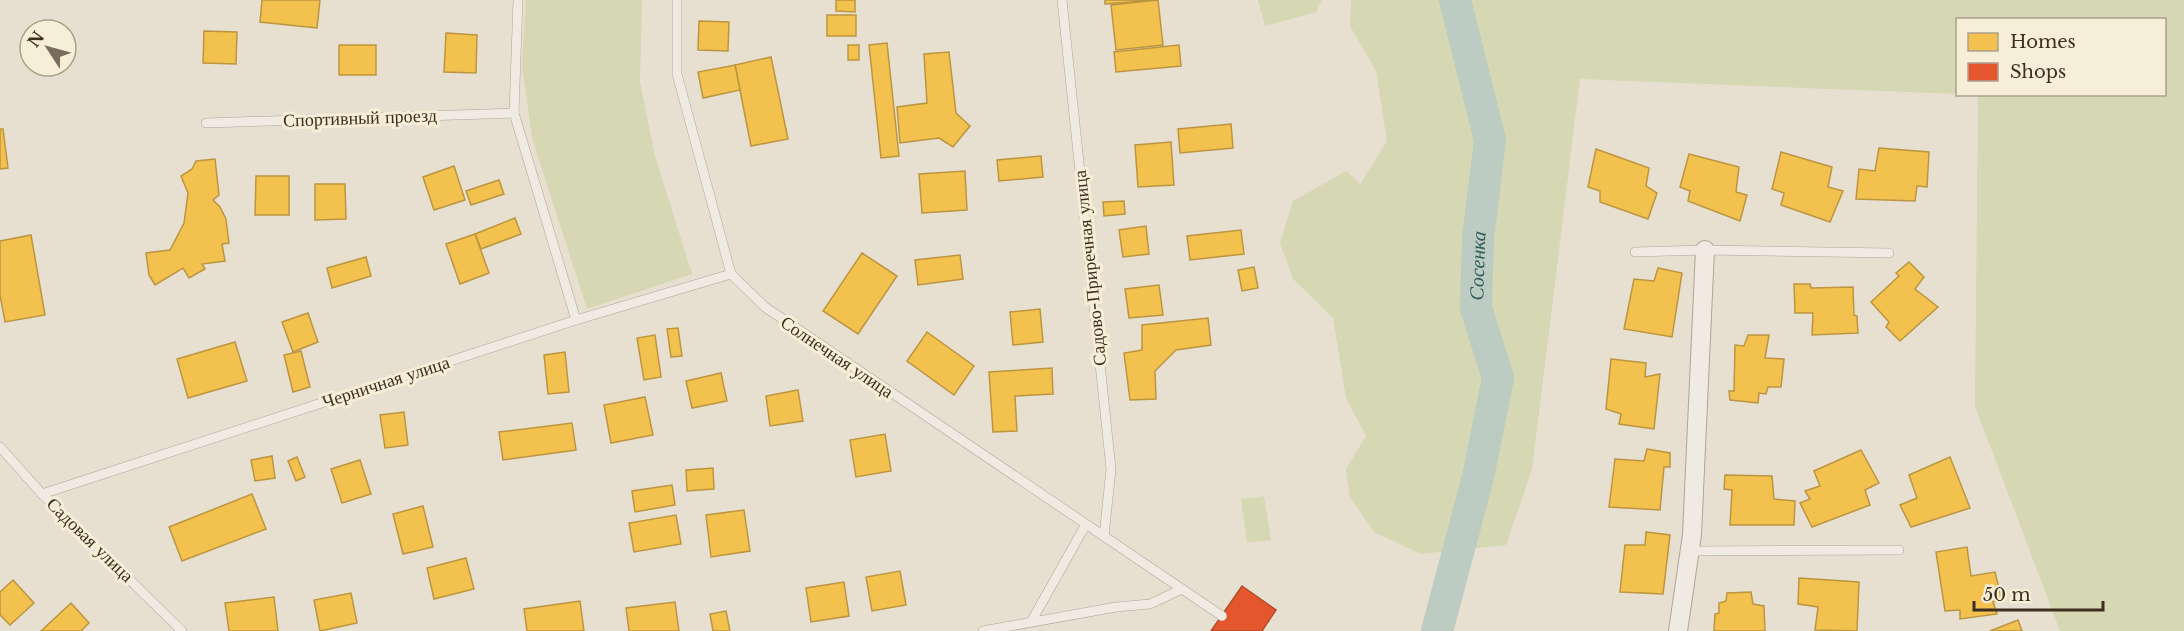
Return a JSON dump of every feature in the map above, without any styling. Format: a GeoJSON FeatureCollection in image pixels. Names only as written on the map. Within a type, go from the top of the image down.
{"type":"FeatureCollection","features":[{"type":"Feature","properties":{"kind":"street"},"geometry":{"type":"LineString","coordinates":[[1678,631],[1690,550],[1705,250]]}},
{"type":"Feature","properties":{"kind":"lane"},"geometry":{"type":"LineString","coordinates":[[518,0],[514,113],[576,320]]}},
{"type":"Feature","properties":{"kind":"lane","name":"Солнечная улица"},"geometry":{"type":"LineString","coordinates":[[677,0],[677,74],[731,274],[765,308],[1085,526],[1104,536],[1222,616]]}},
{"type":"Feature","properties":{"kind":"lane","name":"Садово-Приречная улица"},"geometry":{"type":"LineString","coordinates":[[1062,0],[1111,469],[1104,536]]}},
{"type":"Feature","properties":{"kind":"lane","name":"Спортивный проезд"},"geometry":{"type":"LineString","coordinates":[[206,123],[514,113]]}},
{"type":"Feature","properties":{"kind":"lane"},"geometry":{"type":"LineString","coordinates":[[1635,252],[1705,250],[1889,253]]}},
{"type":"Feature","properties":{"kind":"lane","name":"Черничная улица"},"geometry":{"type":"LineString","coordinates":[[42,494],[576,320],[731,274]]}},
{"type":"Feature","properties":{"kind":"lane","name":"Садовая улица"},"geometry":{"type":"LineString","coordinates":[[0,447],[42,494],[182,631]]}},
{"type":"Feature","properties":{"kind":"lane"},"geometry":{"type":"LineString","coordinates":[[1031,622],[1085,526]]}},
{"type":"Feature","properties":{"kind":"lane"},"geometry":{"type":"LineString","coordinates":[[1690,550],[1899,550]]}},
{"type":"Feature","properties":{"kind":"lane"},"geometry":{"type":"LineString","coordinates":[[983,631],[1116,607],[1150,604],[1182,589]]}},
{"type":"Feature","properties":{"kind":"green space"},"geometry":{"type":"Polygon","coordinates":[[[526,0],[642,0],[640,82],[655,156],[692,274],[587,309],[532,138],[522,65],[526,0]]]}},
{"type":"Feature","properties":{"kind":"green space"},"geometry":{"type":"Polygon","coordinates":[[[1258,0],[1322,0],[1316,12],[1265,26],[1258,0]]]}},
{"type":"Feature","properties":{"kind":"green space"},"geometry":{"type":"Polygon","coordinates":[[[1351,0],[2184,0],[2184,631],[2060,631],[1975,406],[1978,96],[2166,96],[2166,18],[1956,18],[1956,94],[1580,79],[1532,470],[1506,545],[1421,554],[1374,532],[1350,497],[1346,469],[1366,436],[1346,398],[1333,318],[1293,279],[1280,243],[1293,201],[1346,171],[1360,184],[1387,141],[1376,71],[1350,26],[1351,0]]]}},
{"type":"Feature","properties":{"kind":"green space"},"geometry":{"type":"Polygon","coordinates":[[[1264,496],[1271,540],[1247,543],[1241,499],[1264,496]]]}},
{"type":"Feature","properties":{"kind":"building: Homes"},"geometry":{"type":"Polygon","coordinates":[[[262,0],[320,0],[317,28],[260,22],[262,0]]]}},
{"type":"Feature","properties":{"kind":"building: Homes"},"geometry":{"type":"Polygon","coordinates":[[[836,0],[855,0],[855,12],[836,11],[836,0]]]}},
{"type":"Feature","properties":{"kind":"building: Homes"},"geometry":{"type":"Polygon","coordinates":[[[1105,0],[1158,0],[1105,4],[1105,0]]]}},
{"type":"Feature","properties":{"kind":"building: Homes"},"geometry":{"type":"Polygon","coordinates":[[[1158,0],[1163,45],[1116,50],[1111,5],[1158,0]]]}},
{"type":"Feature","properties":{"kind":"building: Homes"},"geometry":{"type":"Polygon","coordinates":[[[827,15],[856,15],[856,36],[827,36],[827,15]]]}},
{"type":"Feature","properties":{"kind":"building: Homes"},"geometry":{"type":"Polygon","coordinates":[[[699,21],[729,22],[728,51],[698,50],[699,21]]]}},
{"type":"Feature","properties":{"kind":"building: Homes"},"geometry":{"type":"Polygon","coordinates":[[[204,31],[237,32],[236,64],[203,63],[204,31]]]}},
{"type":"Feature","properties":{"kind":"building: Homes"},"geometry":{"type":"Polygon","coordinates":[[[446,33],[477,35],[476,73],[444,72],[446,33]]]}},
{"type":"Feature","properties":{"kind":"building: Homes"},"geometry":{"type":"Polygon","coordinates":[[[887,43],[899,156],[881,158],[869,45],[887,43]]]}},
{"type":"Feature","properties":{"kind":"building: Homes"},"geometry":{"type":"Polygon","coordinates":[[[339,45],[376,45],[376,75],[339,75],[339,45]]]}},
{"type":"Feature","properties":{"kind":"building: Homes"},"geometry":{"type":"Polygon","coordinates":[[[848,45],[859,45],[859,60],[848,60],[848,45]]]}},
{"type":"Feature","properties":{"kind":"building: Homes"},"geometry":{"type":"Polygon","coordinates":[[[1179,45],[1181,66],[1116,72],[1114,52],[1179,45]]]}},
{"type":"Feature","properties":{"kind":"building: Homes"},"geometry":{"type":"Polygon","coordinates":[[[949,52],[956,113],[970,126],[953,147],[939,138],[900,143],[897,107],[927,103],[924,54],[949,52]]]}},
{"type":"Feature","properties":{"kind":"building: Homes"},"geometry":{"type":"Polygon","coordinates":[[[771,57],[788,139],[751,146],[735,65],[771,57]]]}},
{"type":"Feature","properties":{"kind":"building: Homes"},"geometry":{"type":"Polygon","coordinates":[[[735,65],[740,90],[703,98],[698,72],[735,65]]]}},
{"type":"Feature","properties":{"kind":"building: Homes"},"geometry":{"type":"Polygon","coordinates":[[[1231,124],[1233,148],[1180,153],[1178,129],[1231,124]]]}},
{"type":"Feature","properties":{"kind":"building: Homes"},"geometry":{"type":"Polygon","coordinates":[[[0,129],[3,129],[8,168],[0,169],[0,129]]]}},
{"type":"Feature","properties":{"kind":"building: Homes"},"geometry":{"type":"Polygon","coordinates":[[[1171,142],[1174,185],[1138,187],[1135,145],[1171,142]]]}},
{"type":"Feature","properties":{"kind":"building: Homes"},"geometry":{"type":"Polygon","coordinates":[[[1879,148],[1929,152],[1927,187],[1917,186],[1915,201],[1856,199],[1859,169],[1875,171],[1879,148]]]}},
{"type":"Feature","properties":{"kind":"building: Homes"},"geometry":{"type":"Polygon","coordinates":[[[1596,149],[1649,168],[1646,186],[1657,193],[1648,219],[1600,202],[1600,191],[1588,187],[1596,149]]]}},
{"type":"Feature","properties":{"kind":"building: Homes"},"geometry":{"type":"Polygon","coordinates":[[[1781,152],[1832,167],[1828,187],[1843,191],[1830,222],[1781,205],[1784,193],[1772,189],[1781,152]]]}},
{"type":"Feature","properties":{"kind":"building: Homes"},"geometry":{"type":"Polygon","coordinates":[[[1689,154],[1739,167],[1736,192],[1747,195],[1740,221],[1688,201],[1690,191],[1680,187],[1689,154]]]}},
{"type":"Feature","properties":{"kind":"building: Homes"},"geometry":{"type":"Polygon","coordinates":[[[1041,156],[1043,177],[999,181],[997,160],[1041,156]]]}},
{"type":"Feature","properties":{"kind":"building: Homes"},"geometry":{"type":"Polygon","coordinates":[[[215,159],[219,195],[213,200],[220,207],[226,219],[229,243],[222,244],[225,261],[202,264],[205,269],[189,278],[183,268],[155,285],[149,275],[146,253],[170,250],[184,223],[188,193],[181,176],[192,169],[196,161],[215,159]]]}},
{"type":"Feature","properties":{"kind":"building: Homes"},"geometry":{"type":"Polygon","coordinates":[[[454,166],[465,200],[434,210],[423,177],[454,166]]]}},
{"type":"Feature","properties":{"kind":"building: Homes"},"geometry":{"type":"Polygon","coordinates":[[[965,171],[967,210],[922,213],[919,174],[965,171]]]}},
{"type":"Feature","properties":{"kind":"building: Homes"},"geometry":{"type":"Polygon","coordinates":[[[256,176],[289,176],[289,215],[255,215],[256,176]]]}},
{"type":"Feature","properties":{"kind":"building: Homes"},"geometry":{"type":"Polygon","coordinates":[[[499,180],[504,194],[471,205],[466,191],[499,180]]]}},
{"type":"Feature","properties":{"kind":"building: Homes"},"geometry":{"type":"Polygon","coordinates":[[[315,184],[345,184],[346,219],[315,220],[315,184]]]}},
{"type":"Feature","properties":{"kind":"building: Homes"},"geometry":{"type":"Polygon","coordinates":[[[1124,201],[1125,214],[1104,216],[1103,202],[1124,201]]]}},
{"type":"Feature","properties":{"kind":"building: Homes"},"geometry":{"type":"Polygon","coordinates":[[[515,218],[521,234],[481,249],[475,234],[515,218]]]}},
{"type":"Feature","properties":{"kind":"building: Homes"},"geometry":{"type":"Polygon","coordinates":[[[1146,226],[1149,254],[1123,257],[1119,230],[1146,226]]]}},
{"type":"Feature","properties":{"kind":"building: Homes"},"geometry":{"type":"Polygon","coordinates":[[[1241,230],[1244,254],[1190,260],[1187,236],[1241,230]]]}},
{"type":"Feature","properties":{"kind":"building: Homes"},"geometry":{"type":"Polygon","coordinates":[[[475,234],[489,273],[460,284],[446,244],[475,234]]]}},
{"type":"Feature","properties":{"kind":"building: Homes"},"geometry":{"type":"Polygon","coordinates":[[[31,235],[45,315],[5,322],[0,295],[0,241],[31,235]]]}},
{"type":"Feature","properties":{"kind":"building: Homes"},"geometry":{"type":"Polygon","coordinates":[[[862,253],[897,276],[858,334],[823,311],[862,253]]]}},
{"type":"Feature","properties":{"kind":"building: Homes"},"geometry":{"type":"Polygon","coordinates":[[[960,255],[963,279],[918,285],[915,260],[960,255]]]}},
{"type":"Feature","properties":{"kind":"building: Homes"},"geometry":{"type":"Polygon","coordinates":[[[366,257],[371,276],[332,288],[327,268],[366,257]]]}},
{"type":"Feature","properties":{"kind":"building: Homes"},"geometry":{"type":"Polygon","coordinates":[[[1909,262],[1924,277],[1915,289],[1938,307],[1900,341],[1886,327],[1889,322],[1871,302],[1899,276],[1896,273],[1909,262]]]}},
{"type":"Feature","properties":{"kind":"building: Homes"},"geometry":{"type":"Polygon","coordinates":[[[1254,267],[1258,288],[1242,291],[1238,270],[1254,267]]]}},
{"type":"Feature","properties":{"kind":"building: Homes"},"geometry":{"type":"Polygon","coordinates":[[[1658,268],[1682,273],[1672,337],[1624,329],[1634,279],[1654,281],[1658,268]]]}},
{"type":"Feature","properties":{"kind":"building: Homes"},"geometry":{"type":"Polygon","coordinates":[[[1794,284],[1810,284],[1811,288],[1853,287],[1854,315],[1857,316],[1858,333],[1812,335],[1813,313],[1795,313],[1794,284]]]}},
{"type":"Feature","properties":{"kind":"building: Homes"},"geometry":{"type":"Polygon","coordinates":[[[1159,285],[1163,315],[1129,318],[1125,289],[1159,285]]]}},
{"type":"Feature","properties":{"kind":"building: Homes"},"geometry":{"type":"Polygon","coordinates":[[[1040,309],[1043,342],[1013,345],[1010,312],[1040,309]]]}},
{"type":"Feature","properties":{"kind":"building: Homes"},"geometry":{"type":"Polygon","coordinates":[[[308,313],[318,342],[293,352],[282,322],[308,313]]]}},
{"type":"Feature","properties":{"kind":"building: Homes"},"geometry":{"type":"Polygon","coordinates":[[[1208,318],[1211,345],[1176,350],[1155,371],[1156,399],[1130,400],[1124,353],[1142,350],[1142,325],[1208,318]]]}},
{"type":"Feature","properties":{"kind":"building: Homes"},"geometry":{"type":"Polygon","coordinates":[[[678,328],[682,356],[671,357],[667,329],[678,328]]]}},
{"type":"Feature","properties":{"kind":"building: Homes"},"geometry":{"type":"Polygon","coordinates":[[[927,332],[974,366],[954,395],[907,361],[927,332]]]}},
{"type":"Feature","properties":{"kind":"building: Homes"},"geometry":{"type":"Polygon","coordinates":[[[655,335],[661,377],[644,380],[637,338],[655,335]]]}},
{"type":"Feature","properties":{"kind":"building: Homes"},"geometry":{"type":"Polygon","coordinates":[[[1748,335],[1769,335],[1765,358],[1784,359],[1781,387],[1768,387],[1766,394],[1759,393],[1758,403],[1730,400],[1729,391],[1734,391],[1735,345],[1744,346],[1748,335]]]}},
{"type":"Feature","properties":{"kind":"building: Homes"},"geometry":{"type":"Polygon","coordinates":[[[235,342],[247,381],[188,398],[177,359],[235,342]]]}},
{"type":"Feature","properties":{"kind":"building: Homes"},"geometry":{"type":"Polygon","coordinates":[[[301,351],[310,387],[293,392],[284,355],[301,351]]]}},
{"type":"Feature","properties":{"kind":"building: Homes"},"geometry":{"type":"Polygon","coordinates":[[[565,352],[569,392],[548,394],[544,355],[565,352]]]}},
{"type":"Feature","properties":{"kind":"building: Homes"},"geometry":{"type":"Polygon","coordinates":[[[1611,359],[1646,363],[1645,377],[1660,374],[1654,429],[1619,424],[1621,414],[1606,409],[1611,359]]]}},
{"type":"Feature","properties":{"kind":"building: Homes"},"geometry":{"type":"Polygon","coordinates":[[[1052,368],[1053,394],[1015,396],[1017,431],[993,432],[989,372],[1052,368]]]}},
{"type":"Feature","properties":{"kind":"building: Homes"},"geometry":{"type":"Polygon","coordinates":[[[721,373],[727,401],[692,408],[686,381],[721,373]]]}},
{"type":"Feature","properties":{"kind":"building: Homes"},"geometry":{"type":"Polygon","coordinates":[[[798,390],[803,421],[770,426],[766,396],[798,390]]]}},
{"type":"Feature","properties":{"kind":"building: Homes"},"geometry":{"type":"Polygon","coordinates":[[[645,397],[653,435],[611,443],[604,405],[645,397]]]}},
{"type":"Feature","properties":{"kind":"building: Homes"},"geometry":{"type":"Polygon","coordinates":[[[404,412],[408,445],[385,448],[380,415],[404,412]]]}},
{"type":"Feature","properties":{"kind":"building: Homes"},"geometry":{"type":"Polygon","coordinates":[[[572,423],[576,450],[503,460],[499,432],[572,423]]]}},
{"type":"Feature","properties":{"kind":"building: Homes"},"geometry":{"type":"Polygon","coordinates":[[[885,434],[891,471],[856,477],[850,440],[885,434]]]}},
{"type":"Feature","properties":{"kind":"building: Homes"},"geometry":{"type":"Polygon","coordinates":[[[1647,449],[1670,453],[1670,467],[1664,467],[1660,510],[1609,507],[1615,459],[1644,461],[1647,449]]]}},
{"type":"Feature","properties":{"kind":"building: Homes"},"geometry":{"type":"Polygon","coordinates":[[[1861,450],[1879,483],[1865,490],[1870,505],[1812,527],[1800,503],[1810,499],[1805,491],[1820,486],[1814,471],[1861,450]]]}},
{"type":"Feature","properties":{"kind":"building: Homes"},"geometry":{"type":"Polygon","coordinates":[[[272,456],[275,478],[255,481],[251,460],[272,456]]]}},
{"type":"Feature","properties":{"kind":"building: Homes"},"geometry":{"type":"Polygon","coordinates":[[[297,457],[305,477],[296,481],[288,461],[297,457]]]}},
{"type":"Feature","properties":{"kind":"building: Homes"},"geometry":{"type":"Polygon","coordinates":[[[1950,457],[1970,508],[1911,527],[1900,505],[1917,498],[1909,475],[1950,457]]]}},
{"type":"Feature","properties":{"kind":"building: Homes"},"geometry":{"type":"Polygon","coordinates":[[[360,460],[371,494],[342,503],[331,469],[360,460]]]}},
{"type":"Feature","properties":{"kind":"building: Homes"},"geometry":{"type":"Polygon","coordinates":[[[713,468],[714,489],[687,491],[686,470],[713,468]]]}},
{"type":"Feature","properties":{"kind":"building: Homes"},"geometry":{"type":"Polygon","coordinates":[[[1725,475],[1772,476],[1774,499],[1795,501],[1794,525],[1730,525],[1732,490],[1724,489],[1725,475]]]}},
{"type":"Feature","properties":{"kind":"building: Homes"},"geometry":{"type":"Polygon","coordinates":[[[672,485],[675,505],[635,512],[632,491],[672,485]]]}},
{"type":"Feature","properties":{"kind":"building: Homes"},"geometry":{"type":"Polygon","coordinates":[[[252,494],[266,529],[182,561],[169,527],[252,494]]]}},
{"type":"Feature","properties":{"kind":"building: Homes"},"geometry":{"type":"Polygon","coordinates":[[[423,506],[433,547],[403,554],[393,514],[423,506]]]}},
{"type":"Feature","properties":{"kind":"building: Homes"},"geometry":{"type":"Polygon","coordinates":[[[744,510],[750,551],[711,557],[706,515],[744,510]]]}},
{"type":"Feature","properties":{"kind":"building: Homes"},"geometry":{"type":"Polygon","coordinates":[[[676,515],[681,544],[634,552],[629,523],[676,515]]]}},
{"type":"Feature","properties":{"kind":"building: Homes"},"geometry":{"type":"Polygon","coordinates":[[[1646,532],[1670,535],[1663,594],[1620,592],[1625,545],[1645,545],[1646,532]]]}},
{"type":"Feature","properties":{"kind":"building: Homes"},"geometry":{"type":"Polygon","coordinates":[[[1967,547],[1971,576],[1995,572],[2002,600],[1993,602],[1997,614],[1960,619],[1960,610],[1945,611],[1936,552],[1967,547]]]}},
{"type":"Feature","properties":{"kind":"building: Homes"},"geometry":{"type":"Polygon","coordinates":[[[466,558],[474,589],[434,599],[427,568],[466,558]]]}},
{"type":"Feature","properties":{"kind":"building: Homes"},"geometry":{"type":"Polygon","coordinates":[[[900,571],[906,605],[872,611],[866,577],[900,571]]]}},
{"type":"Feature","properties":{"kind":"building: Homes"},"geometry":{"type":"Polygon","coordinates":[[[1799,578],[1859,582],[1857,631],[1815,630],[1818,607],[1798,604],[1799,578]]]}},
{"type":"Feature","properties":{"kind":"building: Homes"},"geometry":{"type":"Polygon","coordinates":[[[13,580],[34,603],[10,625],[0,615],[0,592],[13,580]]]}},
{"type":"Feature","properties":{"kind":"building: Homes"},"geometry":{"type":"Polygon","coordinates":[[[844,582],[849,616],[811,622],[806,588],[844,582]]]}},
{"type":"Feature","properties":{"kind":"building: Homes"},"geometry":{"type":"Polygon","coordinates":[[[1751,592],[1753,604],[1764,606],[1765,631],[1714,631],[1715,614],[1719,613],[1719,603],[1726,601],[1727,593],[1751,592]]]}},
{"type":"Feature","properties":{"kind":"building: Homes"},"geometry":{"type":"Polygon","coordinates":[[[351,593],[357,623],[320,631],[314,600],[351,593]]]}},
{"type":"Feature","properties":{"kind":"building: Homes"},"geometry":{"type":"Polygon","coordinates":[[[274,597],[278,631],[229,631],[225,603],[274,597]]]}},
{"type":"Feature","properties":{"kind":"building: Homes"},"geometry":{"type":"Polygon","coordinates":[[[580,601],[584,631],[527,631],[524,609],[580,601]]]}},
{"type":"Feature","properties":{"kind":"building: Homes"},"geometry":{"type":"Polygon","coordinates":[[[675,602],[679,631],[629,631],[626,608],[675,602]]]}},
{"type":"Feature","properties":{"kind":"building: Homes"},"geometry":{"type":"Polygon","coordinates":[[[71,603],[89,623],[81,631],[41,631],[71,603]]]}},
{"type":"Feature","properties":{"kind":"building: Homes"},"geometry":{"type":"Polygon","coordinates":[[[726,611],[730,631],[713,631],[710,614],[726,611]]]}},
{"type":"Feature","properties":{"kind":"building: Homes"},"geometry":{"type":"Polygon","coordinates":[[[2018,620],[2022,631],[1990,631],[2018,620]]]}},
{"type":"Feature","properties":{"kind":"building: Shops"},"geometry":{"type":"Polygon","coordinates":[[[1242,586],[1276,610],[1262,631],[1211,631],[1242,586]]]}},
{"type":"Feature","properties":{"kind":"waterway","name":"Сосенка"},"geometry":{"type":"LineString","coordinates":[[1437,631],[1478,477],[1498,378],[1476,308],[1478,239],[1490,140],[1455,0]]}}]}
